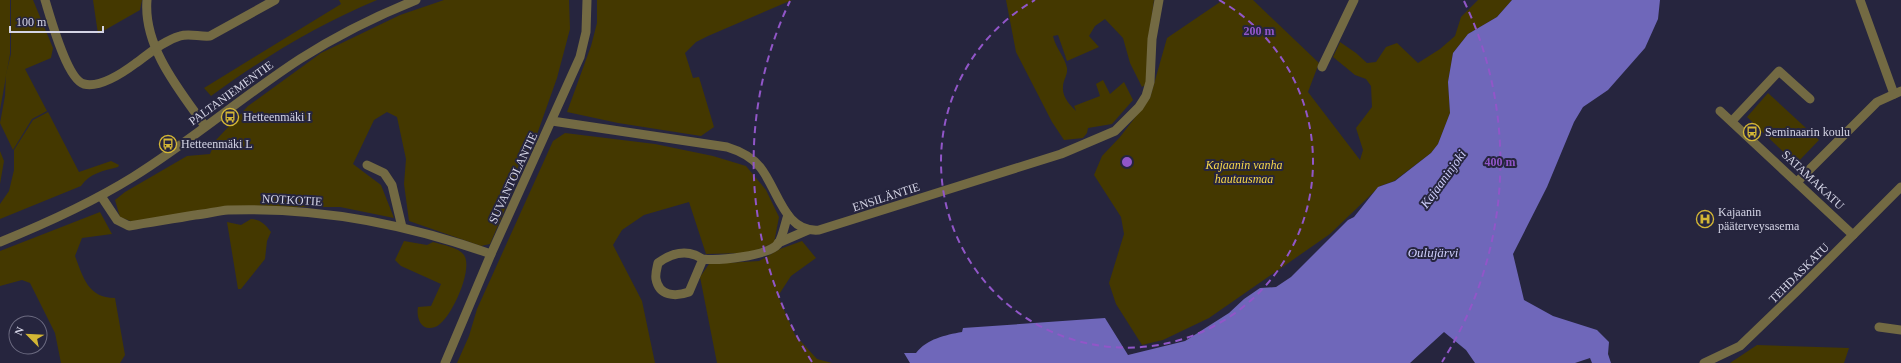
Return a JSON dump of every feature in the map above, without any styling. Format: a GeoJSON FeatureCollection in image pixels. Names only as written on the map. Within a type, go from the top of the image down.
{"type":"FeatureCollection","features":[{"type":"Feature","properties":{"kind":"street"},"geometry":{"type":"LineString","coordinates":[[45,0],[68,66],[78,81],[84,84],[95,84],[118,76],[164,42],[181,35],[201,37],[210,36],[275,0]]}},
{"type":"Feature","properties":{"kind":"street"},"geometry":{"type":"LineString","coordinates":[[147,0],[150,28],[156,48],[171,78],[205,126]]}},
{"type":"Feature","properties":{"kind":"street","name":"PALTANIEMENTIE"},"geometry":{"type":"LineString","coordinates":[[0,242],[66,215],[101,196],[168,154],[257,88],[318,48],[368,22],[416,0]]}},
{"type":"Feature","properties":{"kind":"street","name":"SUVANTOLANTIE"},"geometry":{"type":"LineString","coordinates":[[445,363],[491,254],[552,121],[584,45],[587,19],[587,0]]}},
{"type":"Feature","properties":{"kind":"street","name":"ENSILÄNTIE"},"geometry":{"type":"LineString","coordinates":[[703,259],[752,256],[808,230],[825,228],[1060,154],[1115,131],[1136,111],[1146,96],[1150,82],[1152,39],[1158,0]]}},
{"type":"Feature","properties":{"kind":"street"},"geometry":{"type":"LineString","coordinates":[[1322,67],[1354,0]]}},
{"type":"Feature","properties":{"kind":"street"},"geometry":{"type":"LineString","coordinates":[[1797,182],[1877,102],[1897,92],[1860,0]]}},
{"type":"Feature","properties":{"kind":"street"},"geometry":{"type":"LineString","coordinates":[[1732,122],[1779,71],[1810,99]]}},
{"type":"Feature","properties":{"kind":"street","name":"SATAMAKATU"},"geometry":{"type":"LineString","coordinates":[[1720,111],[1853,235]]}},
{"type":"Feature","properties":{"kind":"street"},"geometry":{"type":"LineString","coordinates":[[552,121],[727,146],[743,153],[760,167],[788,215],[795,223],[808,230]]}},
{"type":"Feature","properties":{"kind":"street"},"geometry":{"type":"LineString","coordinates":[[367,165],[384,173],[392,185],[402,227]]}},
{"type":"Feature","properties":{"kind":"street","name":"TEHDASKATU"},"geometry":{"type":"LineString","coordinates":[[1704,363],[1740,346],[1901,187]]}},
{"type":"Feature","properties":{"kind":"street","name":"NOTKOTIE"},"geometry":{"type":"LineString","coordinates":[[101,196],[117,220],[129,226],[227,210],[300,212],[335,215],[402,227],[452,240],[491,254]]}},
{"type":"Feature","properties":{"kind":"street"},"geometry":{"type":"LineString","coordinates":[[778,244],[788,215]]}},
{"type":"Feature","properties":{"kind":"street"},"geometry":{"type":"LineString","coordinates":[[683,253],[694,255],[703,259],[689,292],[680,295],[668,295],[661,290],[656,279],[658,263],[669,255],[683,253]]}},
{"type":"Feature","properties":{"kind":"street"},"geometry":{"type":"LineString","coordinates":[[1879,327],[1901,330]]}},
{"type":"Feature","properties":{"kind":"green space"},"geometry":{"type":"Polygon","coordinates":[[[0,0],[10,0],[10,54],[0,110],[0,0]]]}},
{"type":"Feature","properties":{"kind":"green space"},"geometry":{"type":"Polygon","coordinates":[[[11,0],[33,0],[53,48],[51,58],[25,69],[47,111],[32,119],[13,150],[0,123],[5,96],[6,74],[11,54],[11,0]]]}},
{"type":"Feature","properties":{"kind":"green space"},"geometry":{"type":"Polygon","coordinates":[[[93,0],[142,0],[140,10],[98,34],[93,0]]]}},
{"type":"Feature","properties":{"kind":"green space"},"geometry":{"type":"Polygon","coordinates":[[[339,0],[377,0],[333,20],[291,43],[250,68],[211,96],[204,88],[341,4],[339,0]]]}},
{"type":"Feature","properties":{"kind":"green space"},"geometry":{"type":"Polygon","coordinates":[[[444,0],[569,0],[570,29],[557,78],[535,140],[490,244],[481,246],[409,221],[404,184],[406,159],[397,117],[387,112],[374,120],[353,164],[381,185],[394,218],[340,207],[223,207],[133,222],[120,217],[115,200],[125,192],[187,156],[210,154],[216,140],[248,106],[321,53],[400,15],[444,0]]]}},
{"type":"Feature","properties":{"kind":"green space"},"geometry":{"type":"Polygon","coordinates":[[[597,0],[792,0],[708,36],[696,42],[685,53],[693,78],[699,77],[714,127],[701,136],[618,123],[567,112],[591,46],[597,23],[597,0]]]}},
{"type":"Feature","properties":{"kind":"green space"},"geometry":{"type":"Polygon","coordinates":[[[1006,0],[1154,0],[1148,43],[1147,84],[1142,87],[1130,63],[1123,38],[1105,19],[1095,26],[1089,36],[1099,47],[1067,61],[1058,35],[1053,36],[1067,68],[1063,91],[1067,100],[1076,111],[1074,106],[1100,96],[1096,84],[1103,80],[1110,94],[1124,82],[1133,100],[1112,124],[1088,128],[1087,133],[1083,138],[1064,140],[1052,122],[1016,52],[1006,0]]]}},
{"type":"Feature","properties":{"kind":"green space","name":"Kajaanin vanha hautausmaa"},"geometry":{"type":"Polygon","coordinates":[[[1223,0],[1253,0],[1319,63],[1308,92],[1360,160],[1363,150],[1356,128],[1372,107],[1371,86],[1366,79],[1355,75],[1333,57],[1340,42],[1367,63],[1376,62],[1386,47],[1397,43],[1418,63],[1440,49],[1455,36],[1461,17],[1478,0],[1512,0],[1497,17],[1468,34],[1453,53],[1448,82],[1450,113],[1438,144],[1431,153],[1394,181],[1380,186],[1330,234],[1209,318],[1163,340],[1142,345],[1116,304],[1109,283],[1124,234],[1121,217],[1094,175],[1102,156],[1120,137],[1150,98],[1167,38],[1223,0]]]}},
{"type":"Feature","properties":{"kind":"green space"},"geometry":{"type":"Polygon","coordinates":[[[1768,93],[1819,140],[1796,164],[1747,117],[1768,93]]]}},
{"type":"Feature","properties":{"kind":"green space"},"geometry":{"type":"Polygon","coordinates":[[[48,112],[79,172],[111,161],[119,165],[118,167],[93,175],[81,186],[0,219],[0,204],[9,191],[14,170],[14,150],[33,120],[48,112]]]}},
{"type":"Feature","properties":{"kind":"green space"},"geometry":{"type":"Polygon","coordinates":[[[565,133],[655,144],[713,156],[746,166],[766,190],[779,217],[774,243],[749,253],[706,254],[689,202],[644,215],[622,230],[613,245],[642,301],[655,363],[457,363],[469,336],[477,309],[553,141],[565,133]]]}},
{"type":"Feature","properties":{"kind":"green space"},"geometry":{"type":"Polygon","coordinates":[[[0,151],[4,161],[0,184],[0,151]]]}},
{"type":"Feature","properties":{"kind":"green space"},"geometry":{"type":"Polygon","coordinates":[[[100,212],[112,234],[82,238],[75,256],[88,285],[98,294],[115,298],[125,355],[120,363],[61,363],[55,333],[48,319],[48,315],[46,315],[30,283],[22,280],[0,286],[0,251],[100,212]]]}},
{"type":"Feature","properties":{"kind":"green space"},"geometry":{"type":"Polygon","coordinates":[[[251,219],[262,223],[271,232],[267,241],[265,259],[241,289],[238,289],[227,222],[241,225],[251,219]]]}},
{"type":"Feature","properties":{"kind":"green space"},"geometry":{"type":"Polygon","coordinates":[[[404,241],[427,245],[433,242],[446,245],[458,250],[464,255],[466,271],[459,294],[447,316],[435,327],[426,328],[420,323],[418,307],[431,306],[441,284],[401,266],[395,260],[404,241]]]}},
{"type":"Feature","properties":{"kind":"green space"},"geometry":{"type":"Polygon","coordinates":[[[802,241],[816,258],[791,276],[778,296],[795,335],[817,359],[832,363],[717,363],[700,277],[709,264],[759,261],[780,249],[802,241]]]}},
{"type":"Feature","properties":{"kind":"green space"},"geometry":{"type":"Polygon","coordinates":[[[1757,345],[1849,348],[1844,363],[1730,363],[1757,345]]]}},
{"type":"Feature","properties":{"kind":"water","name":"Oulujärvi"},"geometry":{"type":"Polygon","coordinates":[[[1512,0],[1660,0],[1658,19],[1645,48],[1608,90],[1583,107],[1574,122],[1547,187],[1513,254],[1524,300],[1553,316],[1597,330],[1609,342],[1608,354],[1611,363],[1592,363],[1590,358],[1575,363],[1475,363],[1466,350],[1444,332],[1410,363],[910,363],[904,353],[916,353],[925,344],[943,336],[962,332],[963,328],[1105,318],[1128,355],[1185,341],[1229,313],[1244,299],[1260,288],[1276,287],[1291,277],[1348,220],[1354,217],[1378,187],[1395,181],[1431,153],[1438,144],[1450,113],[1448,82],[1453,53],[1468,34],[1497,17],[1512,0]]]}},
{"type":"Feature","properties":{"kind":"place","name":"Hetteenmäki I"},"geometry":{"type":"Point","coordinates":[230,117]}},
{"type":"Feature","properties":{"kind":"place","name":"Seminaarin koulu"},"geometry":{"type":"Point","coordinates":[1752,132]}},
{"type":"Feature","properties":{"kind":"place","name":"Hetteenmäki L"},"geometry":{"type":"Point","coordinates":[168,144]}},
{"type":"Feature","properties":{"kind":"place","name":"Kajaanin pääterveysasema"},"geometry":{"type":"Point","coordinates":[1705,219]}},
{"type":"Feature","properties":{"kind":"water label","name":"Kajaaninjoki"},"geometry":{"type":"Point","coordinates":[1443,179]}}]}
